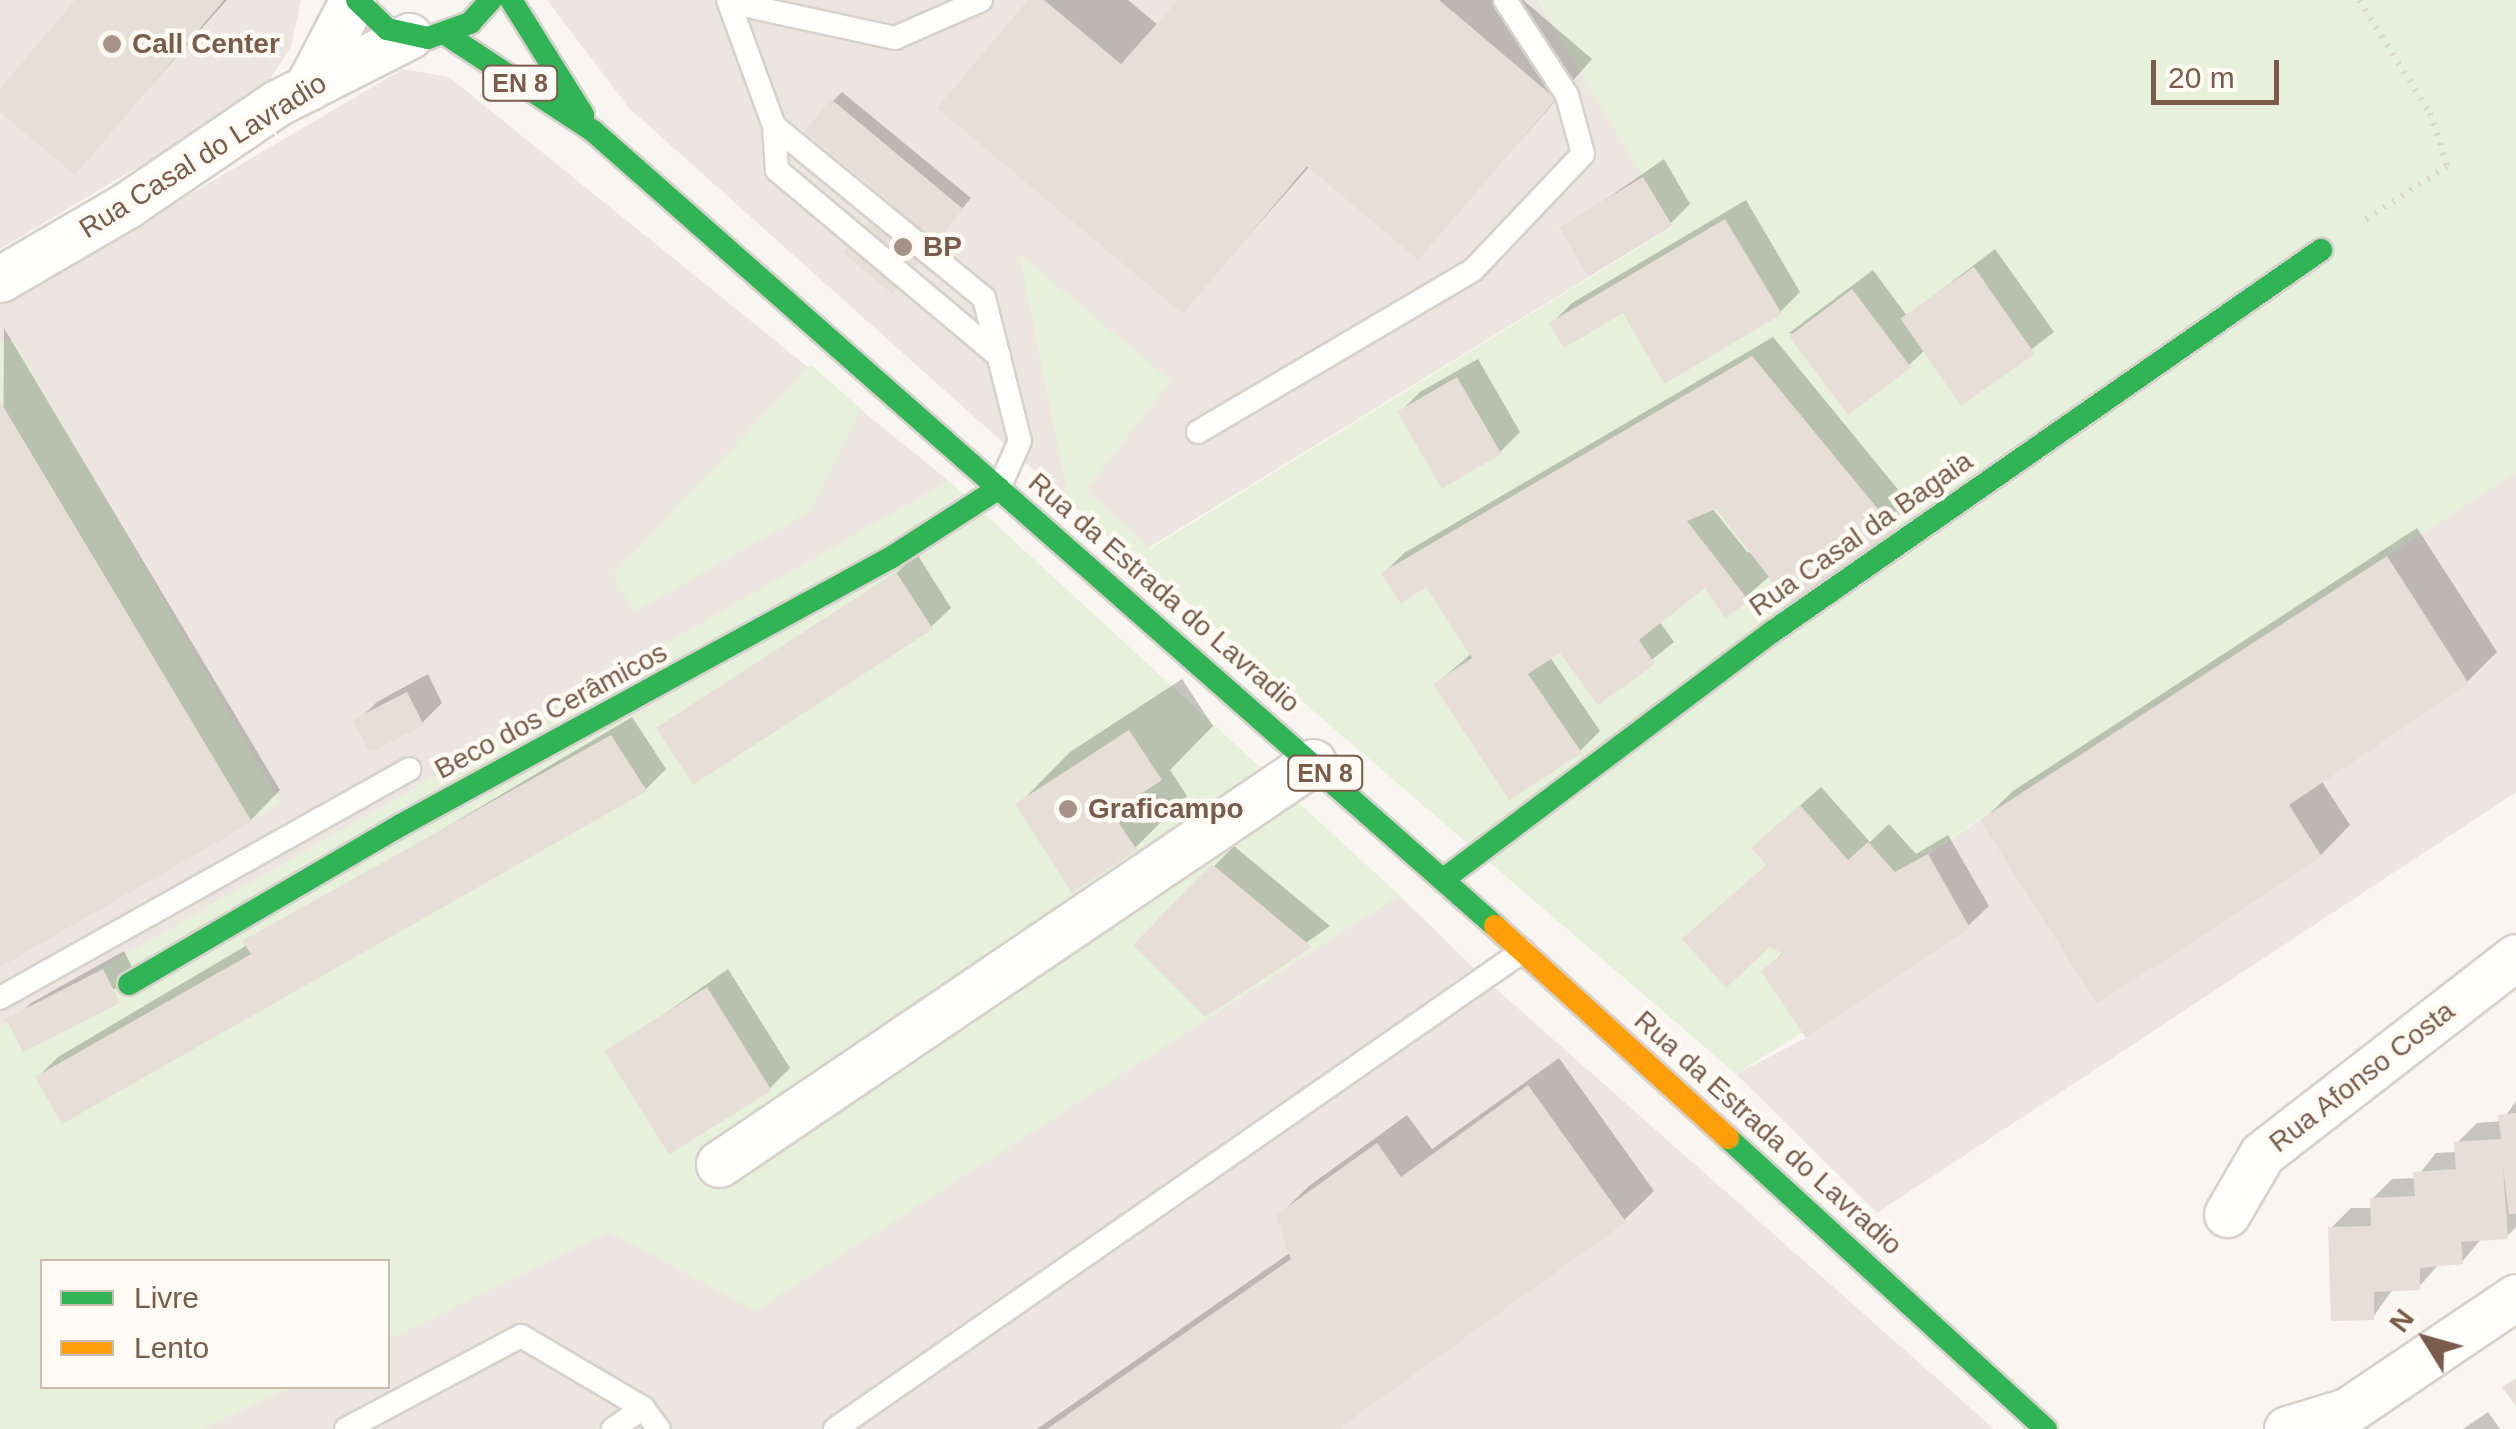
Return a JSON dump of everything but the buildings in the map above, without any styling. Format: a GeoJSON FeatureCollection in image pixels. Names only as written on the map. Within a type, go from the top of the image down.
{"type":"FeatureCollection","features":[{"type":"Feature","properties":{"kind":"main road","name":"EN 8"},"geometry":{"type":"LineString","coordinates":[[355,0],[387,29],[428,36],[470,23],[491,0]]}},
{"type":"Feature","properties":{"kind":"main road","name":"Rua da Estrada do Lavradio"},"geometry":{"type":"LineString","coordinates":[[511,0],[593,130]]}},
{"type":"Feature","properties":{"kind":"main road","name":"Rua da Estrada do Lavradio"},"geometry":{"type":"LineString","coordinates":[[428,36],[593,130],[1444,879],[2046,1429]]}},
{"type":"Feature","properties":{"kind":"main road","name":"Rua Casal da Bagaia"},"geometry":{"type":"LineString","coordinates":[[1444,879],[1772,632],[2321,250]]}},
{"type":"Feature","properties":{"kind":"main road","name":"Beco dos Cerâmicos"},"geometry":{"type":"LineString","coordinates":[[129,984],[402,824],[741,642],[999,488]]}},
{"type":"Feature","properties":{"kind":"street"},"geometry":{"type":"LineString","coordinates":[[307,88],[355,0]]}},
{"type":"Feature","properties":{"kind":"street","name":"Rua Casal do Lavradio"},"geometry":{"type":"LineString","coordinates":[[0,279],[307,88],[428,36]]}},
{"type":"Feature","properties":{"kind":"street"},"geometry":{"type":"LineString","coordinates":[[718,1164],[1313,762]]}},
{"type":"Feature","properties":{"kind":"street","name":"Rua Afonso Costa"},"geometry":{"type":"LineString","coordinates":[[2227,1214],[2262,1154],[2516,956]]}},
{"type":"Feature","properties":{"kind":"street"},"geometry":{"type":"LineString","coordinates":[[2287,1429],[2340,1420],[2516,1297]]}},
{"type":"Feature","properties":{"kind":"lane"},"geometry":{"type":"LineString","coordinates":[[729,1],[895,38],[980,0]]}},
{"type":"Feature","properties":{"kind":"lane"},"geometry":{"type":"LineString","coordinates":[[1198,432],[1473,270],[1584,154],[1567,95],[1504,0]]}},
{"type":"Feature","properties":{"kind":"lane"},"geometry":{"type":"LineString","coordinates":[[729,1],[774,126],[777,170],[999,356]]}},
{"type":"Feature","properties":{"kind":"lane"},"geometry":{"type":"LineString","coordinates":[[774,126],[984,298],[1020,442],[999,488]]}},
{"type":"Feature","properties":{"kind":"lane"},"geometry":{"type":"LineString","coordinates":[[0,998],[409,769]]}},
{"type":"Feature","properties":{"kind":"lane"},"geometry":{"type":"LineString","coordinates":[[835,1429],[1522,951]]}},
{"type":"Feature","properties":{"kind":"lane"},"geometry":{"type":"LineString","coordinates":[[346,1429],[521,1336],[643,1408],[659,1429]]}},
{"type":"Feature","properties":{"kind":"lane"},"geometry":{"type":"LineString","coordinates":[[612,1429],[643,1408]]}},
{"type":"Feature","properties":{"kind":"path"},"geometry":{"type":"LineString","coordinates":[[2321,250],[2447,166],[2430,114],[2359,0]]}},
{"type":"Feature","properties":{"kind":"shaded area"},"geometry":{"type":"Polygon","coordinates":[[[0,0],[301,0],[291,47],[270,79],[192,135],[0,249],[0,0]]]}},
{"type":"Feature","properties":{"kind":"shaded area"},"geometry":{"type":"Polygon","coordinates":[[[547,0],[1538,0],[1672,226],[1132,558],[629,108],[547,0]]]}},
{"type":"Feature","properties":{"kind":"shaded area"},"geometry":{"type":"Polygon","coordinates":[[[403,69],[449,77],[949,481],[0,1027],[0,306],[403,69]]]}},
{"type":"Feature","properties":{"kind":"shaded area"},"geometry":{"type":"Polygon","coordinates":[[[2516,472],[2516,792],[1877,1213],[1736,1074],[1806,1038],[1928,854],[2516,472]]]}},
{"type":"Feature","properties":{"kind":"shaded area"},"geometry":{"type":"Polygon","coordinates":[[[1399,895],[1485,979],[1994,1429],[202,1429],[285,1389],[390,1389],[390,1338],[609,1231],[755,1310],[1399,895]]]}},
{"type":"Feature","properties":{"kind":"green space"},"geometry":{"type":"Polygon","coordinates":[[[1538,0],[2516,0],[2516,472],[1928,853],[1970,928],[1736,1074],[1069,501],[1019,254],[1171,381],[1086,490],[1150,549],[1672,227],[1538,0]]]}},
{"type":"Feature","properties":{"kind":"green space"},"geometry":{"type":"Polygon","coordinates":[[[12,338],[280,801],[252,822],[0,401],[0,344],[12,338]]]}},
{"type":"Feature","properties":{"kind":"green space"},"geometry":{"type":"Polygon","coordinates":[[[811,365],[861,409],[810,511],[634,612],[613,575],[811,365]]]}},
{"type":"Feature","properties":{"kind":"green space"},"geometry":{"type":"Polygon","coordinates":[[[949,481],[1399,895],[755,1311],[609,1231],[390,1338],[390,1259],[40,1259],[40,1389],[285,1389],[202,1429],[0,1429],[0,1027],[949,481]]]}},
{"type":"Feature","properties":{"kind":"traffic: fast"},"geometry":{"type":"LineString","coordinates":[[357,0],[387,29],[428,38],[470,23],[491,0]]}},
{"type":"Feature","properties":{"kind":"traffic: fast"},"geometry":{"type":"LineString","coordinates":[[511,0],[583,115]]}},
{"type":"Feature","properties":{"kind":"traffic: fast"},"geometry":{"type":"LineString","coordinates":[[447,35],[593,131],[1495,926]]}},
{"type":"Feature","properties":{"kind":"traffic: fast"},"geometry":{"type":"LineString","coordinates":[[1444,879],[1772,632],[2321,250]]}},
{"type":"Feature","properties":{"kind":"traffic: fast"},"geometry":{"type":"LineString","coordinates":[[129,984],[401,825],[892,557],[999,488]]}},
{"type":"Feature","properties":{"kind":"traffic: fast"},"geometry":{"type":"LineString","coordinates":[[1728,1138],[2046,1429]]}},
{"type":"Feature","properties":{"kind":"traffic: slow"},"geometry":{"type":"LineString","coordinates":[[1495,926],[1728,1138]]}},
{"type":"Feature","properties":{"kind":"place","name":"Call Center"},"geometry":{"type":"Point","coordinates":[112,44]}},
{"type":"Feature","properties":{"kind":"place","name":"BP"},"geometry":{"type":"Point","coordinates":[903,247]}},
{"type":"Feature","properties":{"kind":"place","name":"Graficampo"},"geometry":{"type":"Point","coordinates":[1068,809]}}]}
